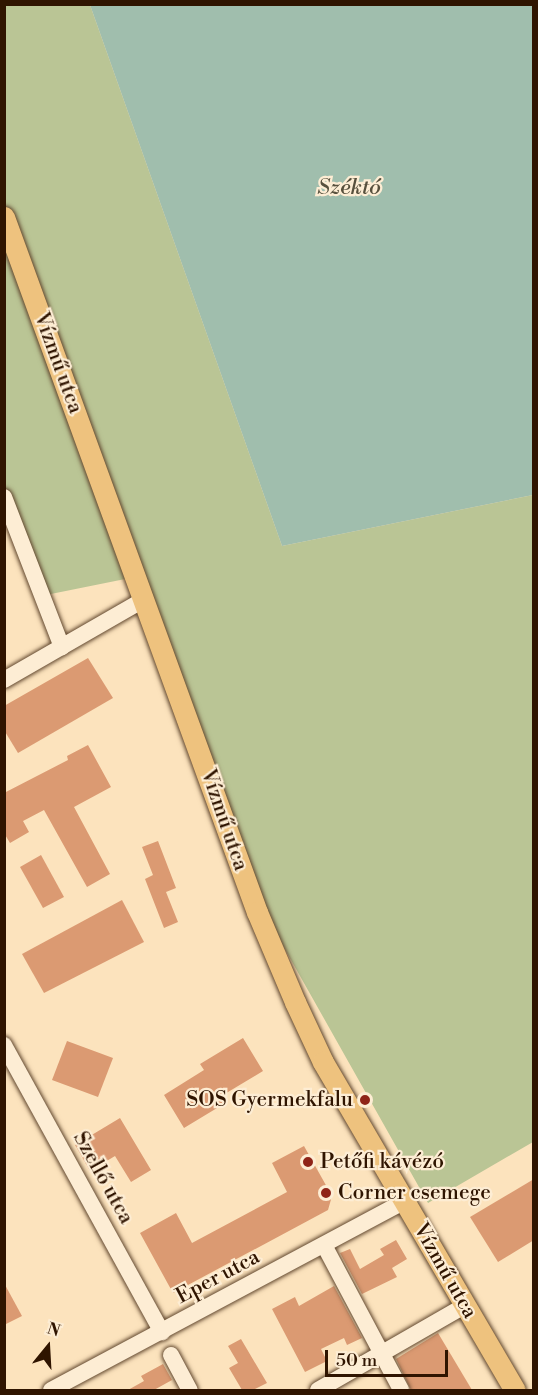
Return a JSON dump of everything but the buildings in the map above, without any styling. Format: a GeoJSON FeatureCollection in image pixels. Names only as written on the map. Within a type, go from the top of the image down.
{"type":"FeatureCollection","features":[{"type":"Feature","properties":{"kind":"main road","name":"Vízmű utca"},"geometry":{"type":"LineString","coordinates":[[4,217],[145,599],[257,912],[295,1002],[323,1062],[514,1390]]}},
{"type":"Feature","properties":{"kind":"street"},"geometry":{"type":"LineString","coordinates":[[4,497],[62,647]]}},
{"type":"Feature","properties":{"kind":"street"},"geometry":{"type":"LineString","coordinates":[[4,680],[145,599]]}},
{"type":"Feature","properties":{"kind":"street","name":"Szellő utca"},"geometry":{"type":"LineString","coordinates":[[4,1045],[162,1332]]}},
{"type":"Feature","properties":{"kind":"street","name":"Eper utca"},"geometry":{"type":"LineString","coordinates":[[51,1390],[405,1201]]}},
{"type":"Feature","properties":{"kind":"street"},"geometry":{"type":"LineString","coordinates":[[324,1245],[400,1390]]}},
{"type":"Feature","properties":{"kind":"street"},"geometry":{"type":"LineString","coordinates":[[318,1390],[382,1357],[464,1306]]}},
{"type":"Feature","properties":{"kind":"street"},"geometry":{"type":"LineString","coordinates":[[171,1355],[190,1390]]}},
{"type":"Feature","properties":{"kind":"green space"},"geometry":{"type":"Polygon","coordinates":[[[4,5],[90,5],[282,546],[533,495],[533,1142],[428,1203],[269,921],[145,575],[36,597],[4,507],[4,5]]]}},
{"type":"Feature","properties":{"kind":"water","name":"Széktó"},"geometry":{"type":"Polygon","coordinates":[[[90,5],[533,5],[533,495],[282,546],[90,5]]]}},
{"type":"Feature","properties":{"kind":"place","name":"SOS Gyermekfalu"},"geometry":{"type":"Point","coordinates":[365,1100]}},
{"type":"Feature","properties":{"kind":"place","name":"Petőfi kávézó"},"geometry":{"type":"Point","coordinates":[308,1162]}},
{"type":"Feature","properties":{"kind":"place","name":"Corner csemege"},"geometry":{"type":"Point","coordinates":[326,1193]}}]}
